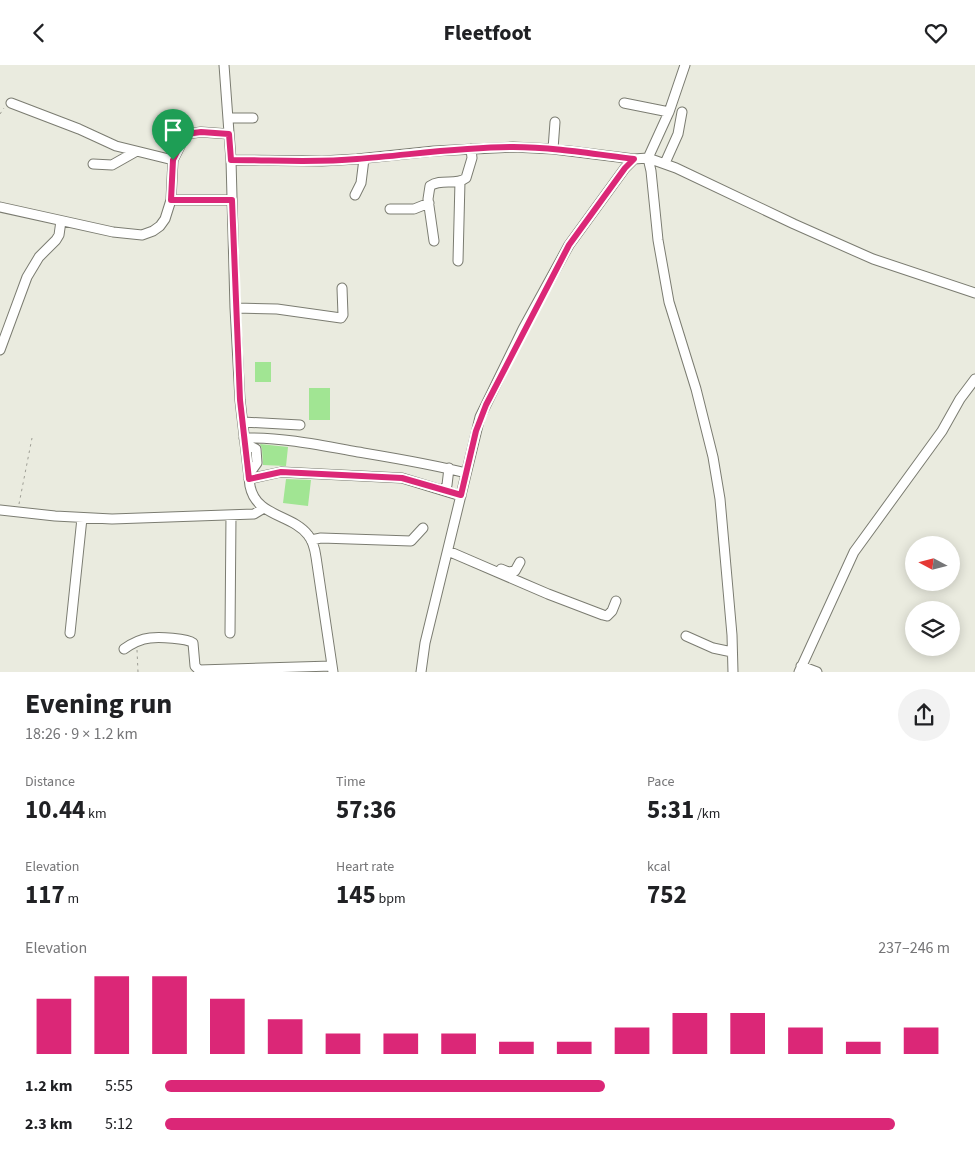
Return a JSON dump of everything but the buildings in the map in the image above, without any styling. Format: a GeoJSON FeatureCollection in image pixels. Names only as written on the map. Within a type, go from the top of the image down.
{"type":"FeatureCollection","features":[{"type":"Feature","properties":{"kind":"street"},"geometry":{"type":"LineString","coordinates":[[124,649],[149,638],[187,639],[191,641],[194,651],[194,665],[199,670],[333,669],[316,557],[311,540],[308,534],[300,528],[264,508],[253,497],[242,422],[235,308],[231,160],[224,65]]}},
{"type":"Feature","properties":{"kind":"street"},"geometry":{"type":"LineString","coordinates":[[685,65],[669,112],[648,157],[652,171],[658,240],[669,303],[698,398],[713,457],[720,499],[733,672]]}},
{"type":"Feature","properties":{"kind":"street"},"geometry":{"type":"LineString","coordinates":[[11,103],[79,129],[116,146],[173,160]]}},
{"type":"Feature","properties":{"kind":"street"},"geometry":{"type":"LineString","coordinates":[[624,103],[669,112]]}},
{"type":"Feature","properties":{"kind":"street"},"geometry":{"type":"LineString","coordinates":[[665,163],[678,134],[682,112]]}},
{"type":"Feature","properties":{"kind":"street"},"geometry":{"type":"LineString","coordinates":[[228,118],[253,118]]}},
{"type":"Feature","properties":{"kind":"street"},"geometry":{"type":"LineString","coordinates":[[554,149],[555,122]]}},
{"type":"Feature","properties":{"kind":"street"},"geometry":{"type":"LineString","coordinates":[[0,207],[113,232],[142,235],[153,231],[165,219],[171,200],[173,160],[186,134],[201,132],[229,134]]}},
{"type":"Feature","properties":{"kind":"street"},"geometry":{"type":"LineString","coordinates":[[231,160],[322,161],[513,147],[554,149],[634,159],[648,157],[665,163],[794,224],[874,259],[975,293]]}},
{"type":"Feature","properties":{"kind":"street"},"geometry":{"type":"LineString","coordinates":[[434,241],[429,203],[430,186],[460,181],[466,178],[470,167],[471,149]]}},
{"type":"Feature","properties":{"kind":"street"},"geometry":{"type":"LineString","coordinates":[[93,164],[112,165],[135,152]]}},
{"type":"Feature","properties":{"kind":"street"},"geometry":{"type":"LineString","coordinates":[[355,195],[361,183],[364,159]]}},
{"type":"Feature","properties":{"kind":"street"},"geometry":{"type":"LineString","coordinates":[[421,672],[424,643],[480,417],[523,329],[569,245],[625,168],[634,159]]}},
{"type":"Feature","properties":{"kind":"street"},"geometry":{"type":"LineString","coordinates":[[458,261],[460,181]]}},
{"type":"Feature","properties":{"kind":"street"},"geometry":{"type":"LineString","coordinates":[[171,200],[232,200]]}},
{"type":"Feature","properties":{"kind":"street"},"geometry":{"type":"LineString","coordinates":[[390,209],[414,209],[429,203]]}},
{"type":"Feature","properties":{"kind":"street"},"geometry":{"type":"LineString","coordinates":[[0,350],[27,277],[39,257],[56,240],[59,235],[61,221]]}},
{"type":"Feature","properties":{"kind":"street"},"geometry":{"type":"LineString","coordinates":[[235,308],[277,309],[341,317],[343,315],[342,287]]}},
{"type":"Feature","properties":{"kind":"street"},"geometry":{"type":"LineString","coordinates":[[816,672],[800,669],[854,552],[942,431],[960,399],[975,379]]}},
{"type":"Feature","properties":{"kind":"street"},"geometry":{"type":"LineString","coordinates":[[242,422],[300,425]]}},
{"type":"Feature","properties":{"kind":"street"},"geometry":{"type":"LineString","coordinates":[[244,438],[282,439],[405,460],[466,473]]}},
{"type":"Feature","properties":{"kind":"street"},"geometry":{"type":"LineString","coordinates":[[250,446],[256,449],[257,463],[250,475]]}},
{"type":"Feature","properties":{"kind":"street"},"geometry":{"type":"LineString","coordinates":[[402,478],[405,460]]}},
{"type":"Feature","properties":{"kind":"street"},"geometry":{"type":"LineString","coordinates":[[443,490],[447,485],[448,468]]}},
{"type":"Feature","properties":{"kind":"street"},"geometry":{"type":"LineString","coordinates":[[250,475],[281,472],[402,478],[461,495]]}},
{"type":"Feature","properties":{"kind":"street"},"geometry":{"type":"LineString","coordinates":[[0,510],[82,518],[143,519],[254,514],[264,508]]}},
{"type":"Feature","properties":{"kind":"street"},"geometry":{"type":"LineString","coordinates":[[230,633],[231,515]]}},
{"type":"Feature","properties":{"kind":"street"},"geometry":{"type":"LineString","coordinates":[[70,633],[82,518]]}},
{"type":"Feature","properties":{"kind":"street"},"geometry":{"type":"LineString","coordinates":[[311,540],[321,538],[411,541],[423,528]]}},
{"type":"Feature","properties":{"kind":"street"},"geometry":{"type":"LineString","coordinates":[[448,548],[508,571],[515,571],[520,563]]}},
{"type":"Feature","properties":{"kind":"street"},"geometry":{"type":"LineString","coordinates":[[448,548],[548,594],[603,615],[608,616],[616,601]]}},
{"type":"Feature","properties":{"kind":"street"},"geometry":{"type":"LineString","coordinates":[[686,636],[713,648],[732,652]]}},
{"type":"Feature","properties":{"kind":"path"},"geometry":{"type":"LineString","coordinates":[[18,512],[32,438]]}},
{"type":"Feature","properties":{"kind":"path"},"geometry":{"type":"LineString","coordinates":[[137,642],[138,672]]}},
{"type":"Feature","properties":{"kind":"route"},"geometry":{"type":"LineString","coordinates":[[201,132],[229,134],[231,160],[322,161],[434,151],[513,147],[554,149],[634,159],[625,168],[569,245],[523,329],[480,417],[461,495],[402,478],[281,472],[249,479],[240,400],[232,200],[171,200],[173,160],[186,134],[201,132]]}}]}
